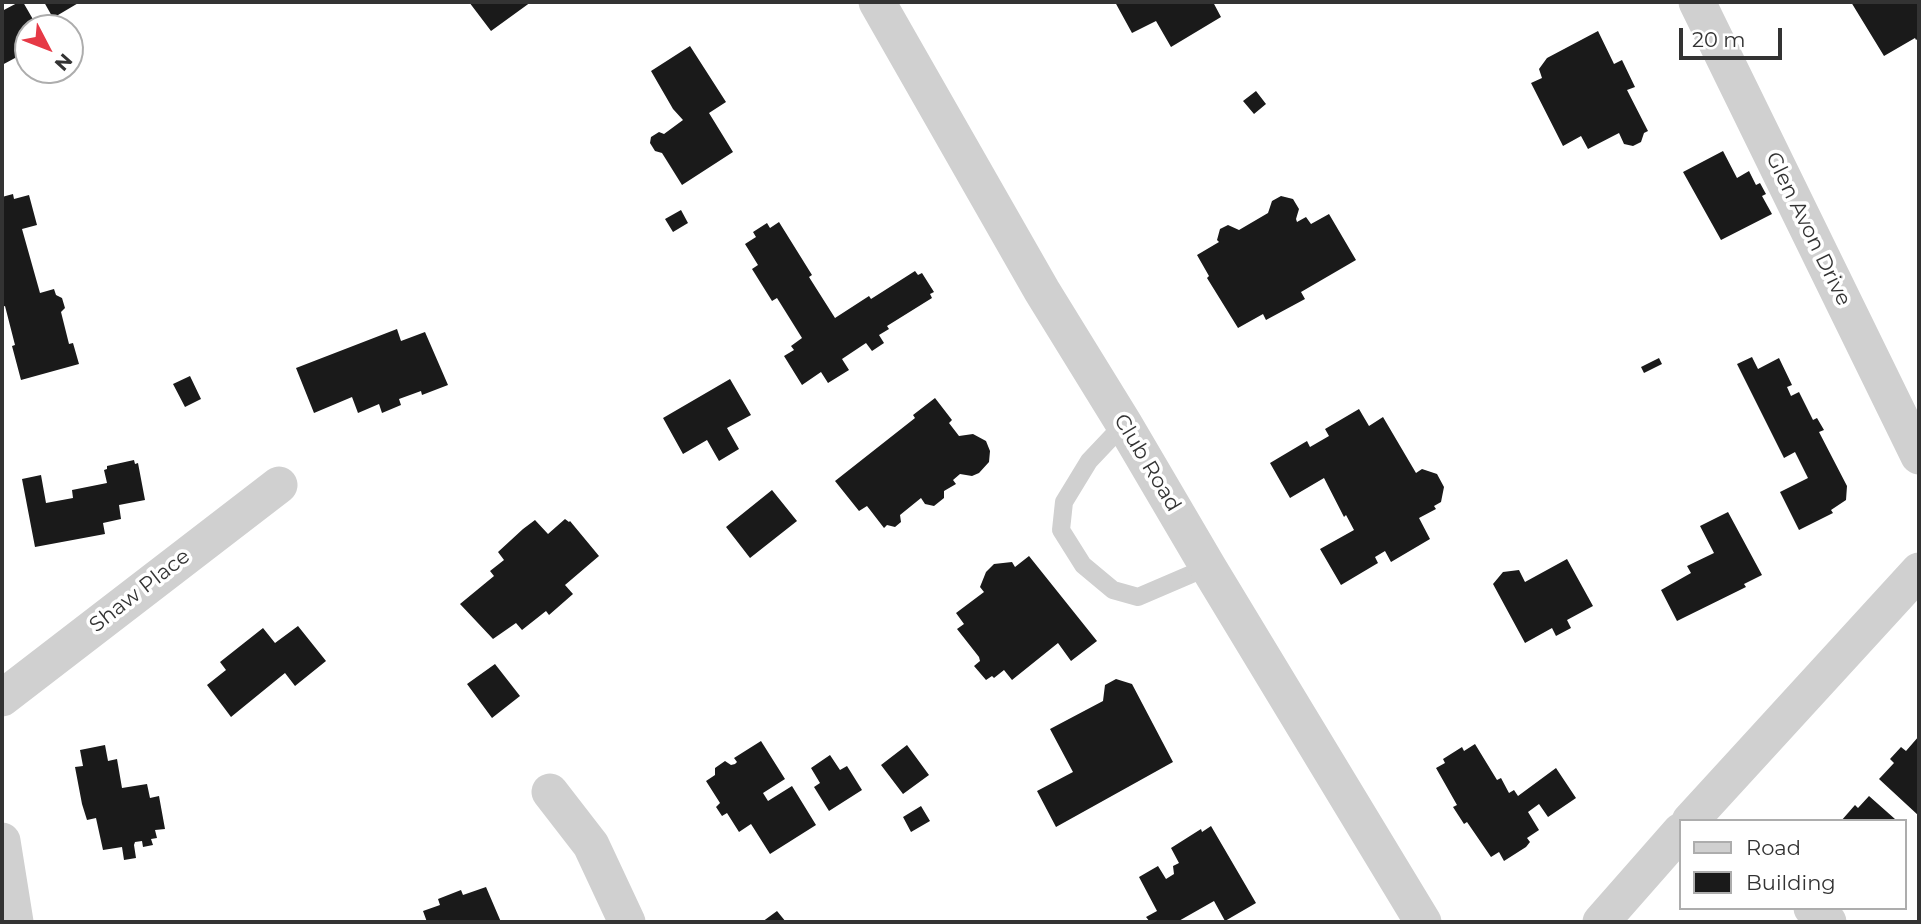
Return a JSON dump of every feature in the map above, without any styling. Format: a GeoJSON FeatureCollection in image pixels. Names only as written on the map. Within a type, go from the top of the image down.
{"type":"FeatureCollection","features":[{"type":"Feature","properties":{"kind":"street","name":"Club Road"},"geometry":{"type":"LineString","coordinates":[[877,2],[1042,291],[1125,424],[1208,567],[1423,922]]}},
{"type":"Feature","properties":{"kind":"street","name":"Glen Avon Drive"},"geometry":{"type":"LineString","coordinates":[[1697,2],[1919,456]]}},
{"type":"Feature","properties":{"kind":"street","name":"Shaw Place"},"geometry":{"type":"LineString","coordinates":[[2,698],[279,485]]}},
{"type":"Feature","properties":{"kind":"street"},"geometry":{"type":"LineString","coordinates":[[1696,819],[1919,571]]}},
{"type":"Feature","properties":{"kind":"street"},"geometry":{"type":"LineString","coordinates":[[550,792],[591,845],[627,922]]}},
{"type":"Feature","properties":{"kind":"street"},"geometry":{"type":"LineString","coordinates":[[1601,922],[1680,836]]}},
{"type":"Feature","properties":{"kind":"street"},"geometry":{"type":"LineString","coordinates":[[2,841],[15,922]]}},
{"type":"Feature","properties":{"kind":"street"},"geometry":{"type":"LineString","coordinates":[[1814,910],[1828,922]]}},
{"type":"Feature","properties":{"kind":"lane"},"geometry":{"type":"LineString","coordinates":[[1125,424],[1089,461],[1063,502],[1061,530],[1083,565],[1113,590],[1138,597],[1208,567]]}},
{"type":"Feature","properties":{"kind":"building"},"geometry":{"type":"Polygon","coordinates":[[[23,2],[30,14],[14,14],[14,59],[2,65],[2,11],[23,2]]]}},
{"type":"Feature","properties":{"kind":"building"},"geometry":{"type":"Polygon","coordinates":[[[44,2],[80,2],[60,14],[51,14],[44,2]]]}},
{"type":"Feature","properties":{"kind":"building"},"geometry":{"type":"Polygon","coordinates":[[[469,2],[531,2],[491,31],[469,2]]]}},
{"type":"Feature","properties":{"kind":"building"},"geometry":{"type":"Polygon","coordinates":[[[1115,2],[1213,2],[1221,17],[1171,47],[1156,21],[1132,33],[1115,2]]]}},
{"type":"Feature","properties":{"kind":"building"},"geometry":{"type":"Polygon","coordinates":[[[1851,2],[1919,2],[1919,38],[1884,56],[1851,2]]]}},
{"type":"Feature","properties":{"kind":"building"},"geometry":{"type":"Polygon","coordinates":[[[1598,31],[1614,64],[1622,60],[1635,87],[1627,90],[1648,131],[1644,133],[1641,142],[1633,146],[1624,144],[1619,133],[1588,149],[1581,136],[1563,146],[1531,83],[1542,78],[1539,69],[1547,58],[1598,31]]]}},
{"type":"Feature","properties":{"kind":"building"},"geometry":{"type":"Polygon","coordinates":[[[690,46],[726,102],[709,113],[733,152],[682,185],[662,153],[655,151],[650,143],[651,137],[659,132],[664,134],[683,120],[673,109],[651,71],[690,46]]]}},
{"type":"Feature","properties":{"kind":"building"},"geometry":{"type":"Polygon","coordinates":[[[1256,91],[1266,104],[1254,114],[1243,101],[1256,91]]]}},
{"type":"Feature","properties":{"kind":"building"},"geometry":{"type":"Polygon","coordinates":[[[1723,151],[1737,178],[1749,171],[1756,185],[1760,183],[1766,194],[1762,196],[1772,214],[1721,240],[1683,172],[1723,151]]]}},
{"type":"Feature","properties":{"kind":"building"},"geometry":{"type":"Polygon","coordinates":[[[13,194],[14,199],[29,195],[37,225],[22,229],[40,293],[54,289],[56,295],[62,298],[65,308],[61,312],[69,344],[73,343],[79,364],[21,380],[5,306],[2,307],[2,197],[13,194]]]}},
{"type":"Feature","properties":{"kind":"building"},"geometry":{"type":"Polygon","coordinates":[[[1281,196],[1293,199],[1299,209],[1297,222],[1306,217],[1311,224],[1329,214],[1356,260],[1301,292],[1305,299],[1266,320],[1263,314],[1238,328],[1207,278],[1209,276],[1197,255],[1219,242],[1217,240],[1220,229],[1228,225],[1239,230],[1268,213],[1272,201],[1281,196]]]}},
{"type":"Feature","properties":{"kind":"building"},"geometry":{"type":"Polygon","coordinates":[[[681,210],[688,223],[673,232],[665,219],[681,210]]]}},
{"type":"Feature","properties":{"kind":"building"},"geometry":{"type":"Polygon","coordinates":[[[779,222],[835,318],[915,271],[918,275],[922,273],[934,292],[930,294],[932,298],[887,326],[889,329],[879,335],[884,343],[872,351],[866,343],[842,359],[849,370],[828,383],[821,372],[802,385],[784,356],[794,350],[791,346],[802,338],[777,298],[772,301],[752,269],[758,265],[745,244],[756,237],[753,232],[767,223],[770,228],[779,222]]]}},
{"type":"Feature","properties":{"kind":"building"},"geometry":{"type":"Polygon","coordinates":[[[397,329],[401,341],[425,332],[448,385],[422,395],[421,391],[399,399],[401,405],[382,413],[379,404],[358,413],[352,397],[314,413],[296,368],[397,329]]]}},
{"type":"Feature","properties":{"kind":"building"},"geometry":{"type":"Polygon","coordinates":[[[1752,357],[1758,369],[1779,358],[1792,385],[1787,387],[1791,396],[1799,392],[1813,420],[1817,418],[1824,430],[1819,432],[1847,486],[1846,500],[1831,510],[1833,513],[1799,530],[1780,492],[1808,478],[1795,452],[1784,458],[1737,364],[1752,357]]]}},
{"type":"Feature","properties":{"kind":"building"},"geometry":{"type":"Polygon","coordinates":[[[1659,358],[1662,364],[1644,373],[1641,367],[1659,358]]]}},
{"type":"Feature","properties":{"kind":"building"},"geometry":{"type":"Polygon","coordinates":[[[190,376],[201,399],[185,407],[173,384],[190,376]]]}},
{"type":"Feature","properties":{"kind":"building"},"geometry":{"type":"Polygon","coordinates":[[[730,379],[751,415],[727,428],[739,449],[719,461],[707,440],[683,454],[663,418],[730,379]]]}},
{"type":"Feature","properties":{"kind":"building"},"geometry":{"type":"Polygon","coordinates":[[[935,398],[952,420],[949,423],[959,436],[973,434],[986,441],[990,451],[989,462],[979,473],[972,476],[960,474],[953,480],[956,484],[944,491],[944,498],[934,506],[925,504],[921,498],[900,515],[901,522],[895,527],[887,525],[884,528],[867,506],[859,511],[835,481],[915,418],[913,415],[935,398]]]}},
{"type":"Feature","properties":{"kind":"building"},"geometry":{"type":"Polygon","coordinates":[[[1359,409],[1369,426],[1383,417],[1416,473],[1422,469],[1437,474],[1444,487],[1441,502],[1434,506],[1436,509],[1419,518],[1430,539],[1391,562],[1385,551],[1375,557],[1378,563],[1341,585],[1320,549],[1354,530],[1346,515],[1344,517],[1324,478],[1290,498],[1270,463],[1307,441],[1310,447],[1329,436],[1325,429],[1359,409]]]}},
{"type":"Feature","properties":{"kind":"building"},"geometry":{"type":"Polygon","coordinates":[[[134,460],[135,464],[138,463],[145,500],[119,505],[121,519],[103,523],[105,534],[35,547],[22,479],[41,475],[46,503],[73,498],[72,490],[107,483],[104,470],[107,466],[134,460]]]}},
{"type":"Feature","properties":{"kind":"building"},"geometry":{"type":"Polygon","coordinates":[[[772,490],[797,521],[750,558],[726,527],[772,490]]]}},
{"type":"Feature","properties":{"kind":"building"},"geometry":{"type":"Polygon","coordinates":[[[1728,512],[1762,575],[1744,584],[1746,587],[1677,621],[1661,590],[1691,573],[1687,566],[1714,553],[1700,526],[1728,512]]]}},
{"type":"Feature","properties":{"kind":"building"},"geometry":{"type":"Polygon","coordinates":[[[565,519],[570,521],[599,556],[565,585],[573,594],[549,615],[546,611],[522,630],[516,623],[493,639],[460,604],[494,576],[490,571],[504,560],[498,552],[523,529],[535,520],[548,534],[565,519]]]}},
{"type":"Feature","properties":{"kind":"building"},"geometry":{"type":"Polygon","coordinates":[[[1029,556],[1097,641],[1071,661],[1058,643],[1012,680],[1004,670],[994,678],[992,676],[986,680],[974,666],[980,661],[979,657],[957,629],[964,624],[956,613],[984,592],[980,587],[986,572],[994,564],[1012,562],[1015,567],[1029,556]]]}},
{"type":"Feature","properties":{"kind":"building"},"geometry":{"type":"Polygon","coordinates":[[[1567,559],[1593,606],[1567,620],[1571,628],[1556,636],[1552,628],[1525,643],[1493,584],[1503,572],[1519,570],[1525,582],[1567,559]]]}},
{"type":"Feature","properties":{"kind":"building"},"geometry":{"type":"Polygon","coordinates":[[[298,626],[326,661],[295,686],[285,673],[231,717],[207,685],[226,670],[220,662],[263,628],[275,643],[298,626]]]}},
{"type":"Feature","properties":{"kind":"building"},"geometry":{"type":"Polygon","coordinates":[[[495,664],[520,696],[492,718],[467,684],[495,664]]]}},
{"type":"Feature","properties":{"kind":"building"},"geometry":{"type":"Polygon","coordinates":[[[1116,679],[1132,684],[1173,762],[1056,827],[1037,791],[1073,772],[1050,729],[1103,701],[1105,685],[1116,679]]]}},
{"type":"Feature","properties":{"kind":"building"},"geometry":{"type":"Polygon","coordinates":[[[1919,736],[1919,816],[1879,779],[1894,763],[1890,759],[1901,747],[1906,751],[1919,736]]]}},
{"type":"Feature","properties":{"kind":"building"},"geometry":{"type":"Polygon","coordinates":[[[761,741],[785,779],[763,793],[768,801],[792,786],[816,825],[770,854],[751,824],[739,832],[727,813],[722,816],[716,807],[720,803],[706,781],[715,775],[715,768],[725,761],[731,765],[735,764],[737,762],[734,758],[761,741]]]}},
{"type":"Feature","properties":{"kind":"building"},"geometry":{"type":"Polygon","coordinates":[[[1475,744],[1497,780],[1501,778],[1509,793],[1514,790],[1518,796],[1556,768],[1576,798],[1548,817],[1539,804],[1528,812],[1539,830],[1527,838],[1530,842],[1526,847],[1504,861],[1499,852],[1491,857],[1467,822],[1464,824],[1453,807],[1457,805],[1436,768],[1445,763],[1443,759],[1462,747],[1464,751],[1475,744]]]}},
{"type":"Feature","properties":{"kind":"building"},"geometry":{"type":"Polygon","coordinates":[[[105,745],[108,761],[117,759],[122,788],[147,784],[150,798],[159,796],[165,829],[155,830],[157,838],[151,839],[153,845],[143,847],[142,841],[135,842],[136,858],[124,860],[122,847],[103,850],[96,818],[87,820],[82,804],[75,767],[83,766],[80,750],[105,745]]]}},
{"type":"Feature","properties":{"kind":"building"},"geometry":{"type":"Polygon","coordinates":[[[907,745],[929,775],[903,794],[881,765],[907,745]]]}},
{"type":"Feature","properties":{"kind":"building"},"geometry":{"type":"Polygon","coordinates":[[[830,755],[840,770],[847,766],[862,790],[829,811],[814,787],[820,783],[811,768],[830,755]]]}},
{"type":"Feature","properties":{"kind":"building"},"geometry":{"type":"Polygon","coordinates":[[[1869,796],[1895,819],[1843,819],[1855,805],[1858,808],[1869,796]]]}},
{"type":"Feature","properties":{"kind":"building"},"geometry":{"type":"Polygon","coordinates":[[[921,806],[930,821],[911,832],[903,817],[921,806]]]}},
{"type":"Feature","properties":{"kind":"building"},"geometry":{"type":"Polygon","coordinates":[[[1211,826],[1256,903],[1225,921],[1214,901],[1177,922],[1150,922],[1146,917],[1157,911],[1139,877],[1158,866],[1166,879],[1174,874],[1173,866],[1179,863],[1171,848],[1201,829],[1202,832],[1211,826]]]}},
{"type":"Feature","properties":{"kind":"building"},"geometry":{"type":"Polygon","coordinates":[[[486,887],[501,922],[427,922],[423,911],[440,905],[438,899],[461,890],[463,895],[486,887]]]}},
{"type":"Feature","properties":{"kind":"building"},"geometry":{"type":"Polygon","coordinates":[[[777,911],[786,922],[762,922],[777,911]]]}}]}
